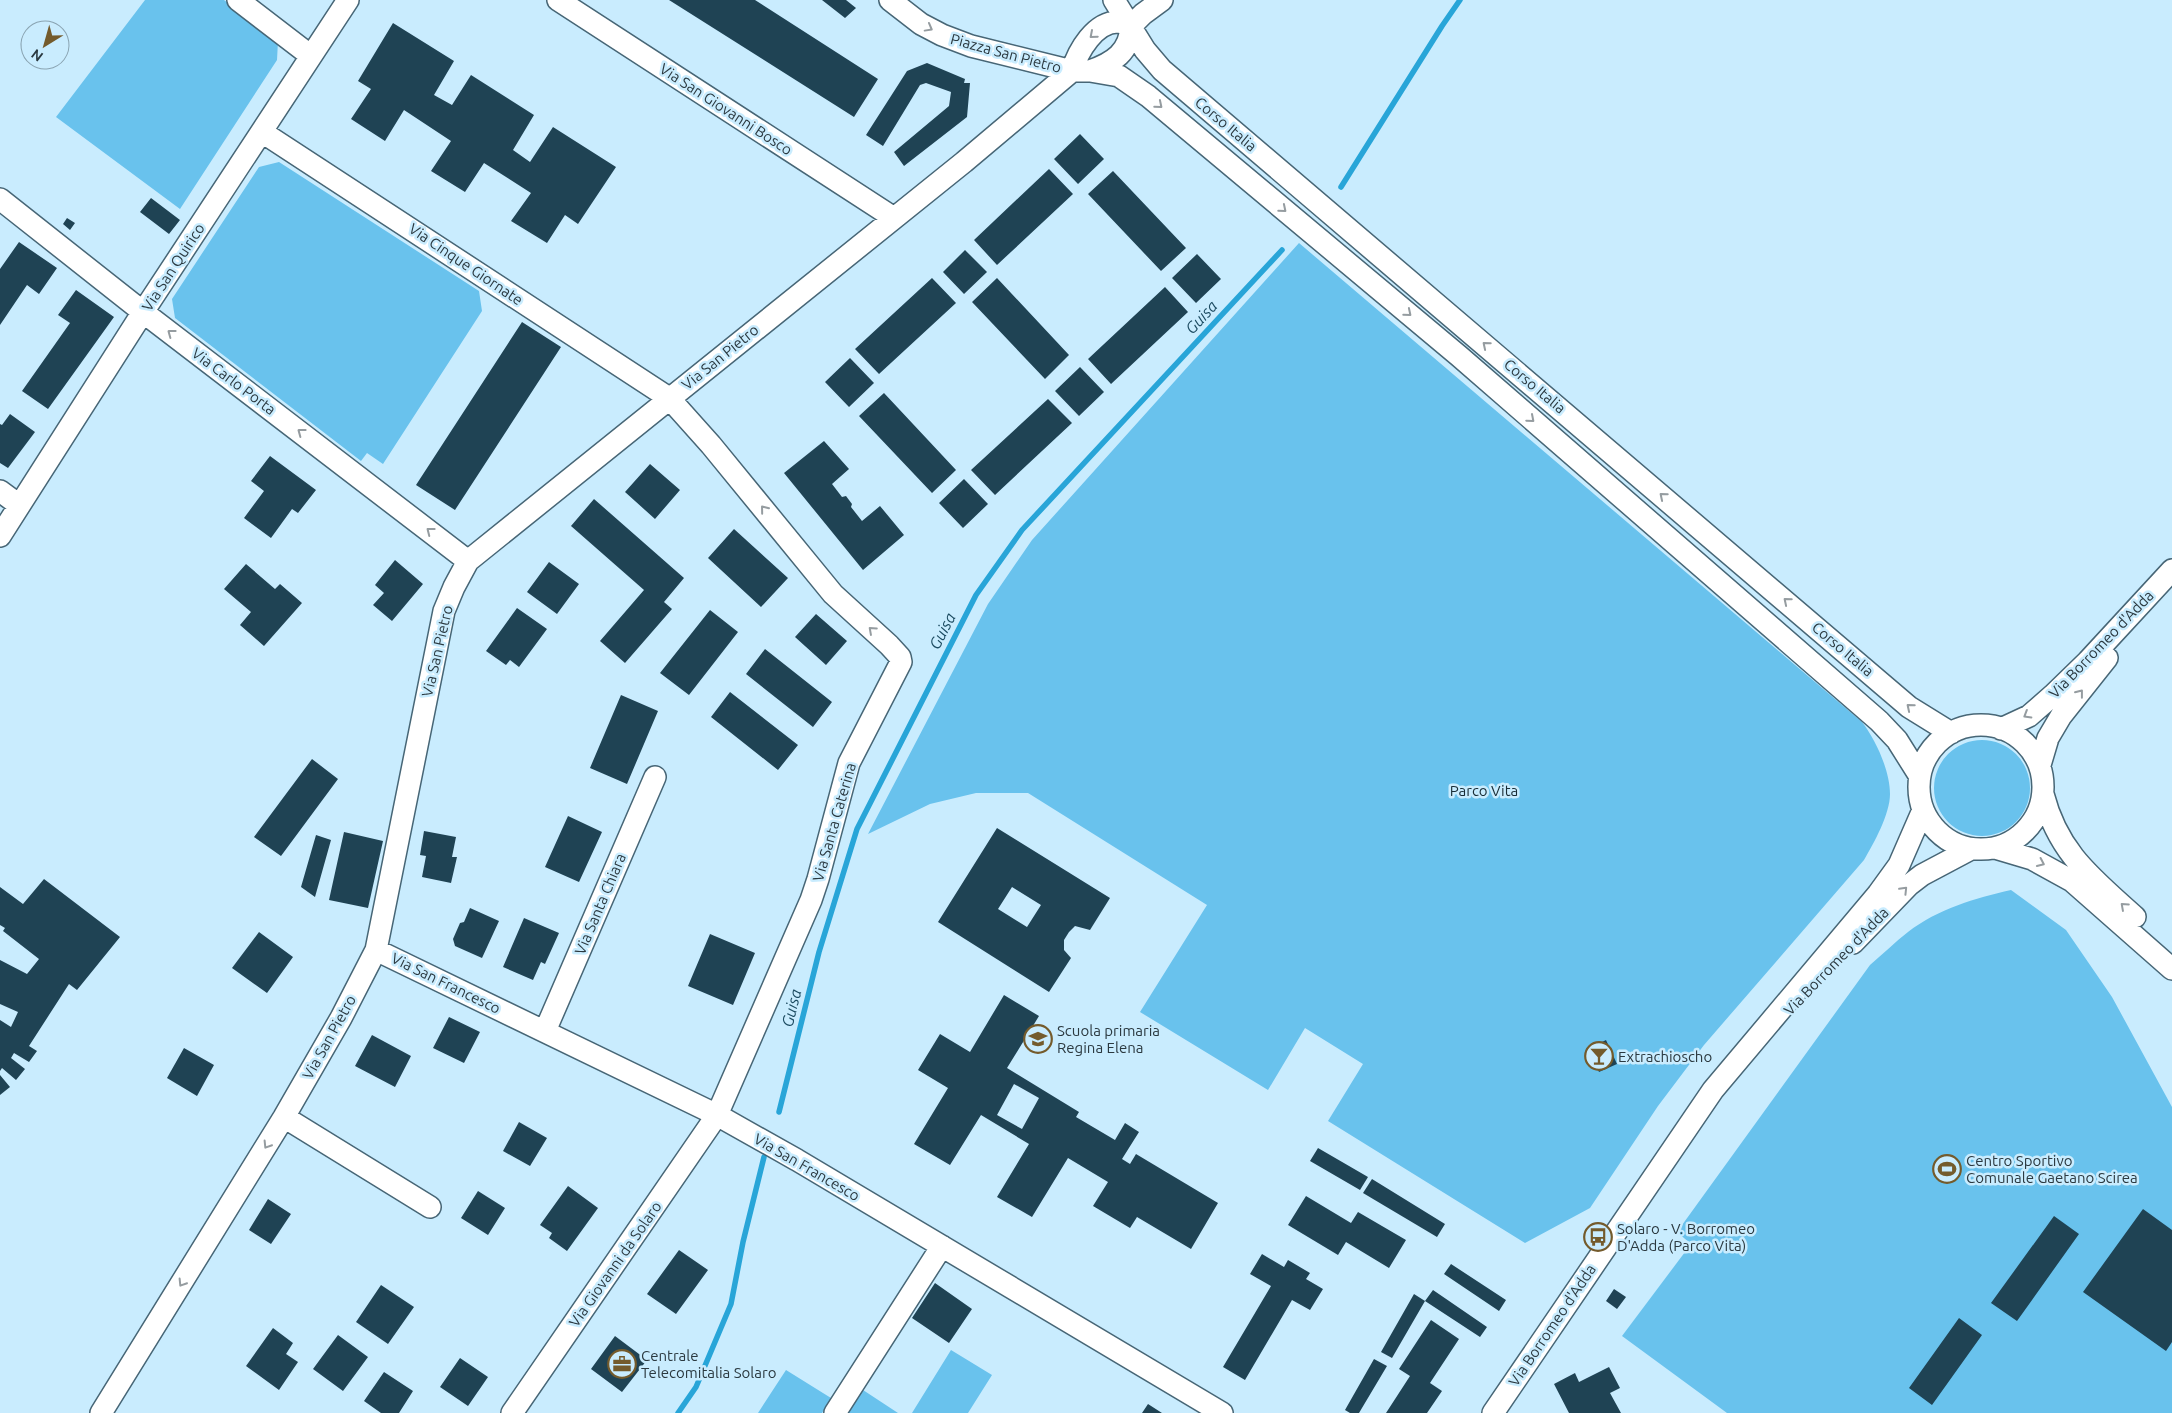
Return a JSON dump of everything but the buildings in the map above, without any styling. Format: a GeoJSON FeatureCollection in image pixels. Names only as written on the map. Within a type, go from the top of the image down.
{"type":"FeatureCollection","features":[{"type":"Feature","properties":{"kind":"street"},"geometry":{"type":"LineString","coordinates":[[238,0],[310,56]]}},
{"type":"Feature","properties":{"kind":"street","name":"Via San Quirico"},"geometry":{"type":"LineString","coordinates":[[0,536],[348,0]]}},
{"type":"Feature","properties":{"kind":"street","name":"Via San Giovanni Bosco"},"geometry":{"type":"LineString","coordinates":[[558,0],[894,218]]}},
{"type":"Feature","properties":{"kind":"street","name":"Piazza San Pietro"},"geometry":{"type":"LineString","coordinates":[[890,0],[921,24],[942,36],[971,46],[1081,70],[1119,76]]}},
{"type":"Feature","properties":{"kind":"street"},"geometry":{"type":"LineString","coordinates":[[1114,0],[1131,26]]}},
{"type":"Feature","properties":{"kind":"street"},"geometry":{"type":"LineString","coordinates":[[1081,70],[1113,62],[1127,46],[1131,26],[1142,14],[1162,0]]}},
{"type":"Feature","properties":{"kind":"street","name":"Piazza San Pietro"},"geometry":{"type":"LineString","coordinates":[[1081,70],[1076,55],[1092,34],[1103,27],[1119,22],[1131,26]]}},
{"type":"Feature","properties":{"kind":"street","name":"Corso Italia"},"geometry":{"type":"LineString","coordinates":[[1131,26],[1145,50],[1162,70],[1909,707],[1951,733]]}},
{"type":"Feature","properties":{"kind":"street","name":"Via San Pietro"},"geometry":{"type":"LineString","coordinates":[[101,1413],[284,1117],[341,1018],[376,950],[444,611],[468,561],[1081,70]]}},
{"type":"Feature","properties":{"kind":"street","name":"Corso Italia"},"geometry":{"type":"LineString","coordinates":[[1119,76],[1148,96],[1459,356],[1871,714],[1897,740],[1919,775]]}},
{"type":"Feature","properties":{"kind":"street","name":"Via Cinque Giornate"},"geometry":{"type":"LineString","coordinates":[[262,132],[670,398]]}},
{"type":"Feature","properties":{"kind":"street","name":"Via Carlo Porta"},"geometry":{"type":"LineString","coordinates":[[0,199],[468,561]]}},
{"type":"Feature","properties":{"kind":"street","name":"Via Santa Caterina"},"geometry":{"type":"LineString","coordinates":[[670,398],[833,594],[900,657],[900,667],[849,763],[811,900],[717,1115]]}},
{"type":"Feature","properties":{"kind":"street"},"geometry":{"type":"LineString","coordinates":[[0,491],[19,505]]}},
{"type":"Feature","properties":{"kind":"street","name":"Via Borromeo d'Adda"},"geometry":{"type":"LineString","coordinates":[[2001,729],[2028,716],[2053,695],[2088,661],[2172,570]]}},
{"type":"Feature","properties":{"kind":"street","name":"Via Borromeo d'Adda"},"geometry":{"type":"LineString","coordinates":[[2040,765],[2048,738],[2061,716],[2172,576]]}},
{"type":"Feature","properties":{"kind":"street"},"geometry":{"type":"LineString","coordinates":[[2043,794],[2038,812],[2028,829],[2013,841],[1995,848],[1971,849],[1944,838],[1932,825],[1923,810],[1919,790],[1919,775],[1928,756],[1938,743],[1951,733],[1967,727],[1984,726],[2001,729],[2015,735],[2027,745],[2040,765],[2043,794],[2048,812],[2061,840],[2076,862],[2172,952]]}},
{"type":"Feature","properties":{"kind":"street","name":"Via Santa Chiara"},"geometry":{"type":"LineString","coordinates":[[545,1031],[655,777]]}},
{"type":"Feature","properties":{"kind":"street","name":"Via Borromeo d'Adda"},"geometry":{"type":"LineString","coordinates":[[1493,1413],[1713,1090],[1878,894],[1898,866],[1923,810]]}},
{"type":"Feature","properties":{"kind":"street"},"geometry":{"type":"LineString","coordinates":[[1995,848],[2032,859],[2072,881],[2172,969]]}},
{"type":"Feature","properties":{"kind":"street","name":"Via Borromeo d'Adda"},"geometry":{"type":"LineString","coordinates":[[1713,1090],[1909,885],[1933,868],[1971,849]]}},
{"type":"Feature","properties":{"kind":"street","name":"Via San Francesco"},"geometry":{"type":"LineString","coordinates":[[376,950],[717,1115],[797,1160],[1222,1413]]}},
{"type":"Feature","properties":{"kind":"street","name":"Via Giovanni da Solaro"},"geometry":{"type":"LineString","coordinates":[[512,1413],[717,1115]]}},
{"type":"Feature","properties":{"kind":"street"},"geometry":{"type":"LineString","coordinates":[[284,1117],[430,1207]]}},
{"type":"Feature","properties":{"kind":"street"},"geometry":{"type":"LineString","coordinates":[[835,1413],[942,1246]]}},
{"type":"Feature","properties":{"kind":"green space"},"geometry":{"type":"Polygon","coordinates":[[[145,0],[224,0],[278,41],[277,60],[180,209],[56,117],[145,0]]]}},
{"type":"Feature","properties":{"kind":"green space"},"geometry":{"type":"Polygon","coordinates":[[[279,162],[479,291],[482,311],[383,464],[367,453],[361,461],[175,318],[172,299],[259,167],[279,162]]]}},
{"type":"Feature","properties":{"kind":"green space","name":"Parco Vita"},"geometry":{"type":"Polygon","coordinates":[[[1299,243],[1862,722],[1877,747],[1888,776],[1890,794],[1887,810],[1877,837],[1864,860],[1704,1045],[1658,1106],[1590,1208],[1525,1243],[1328,1121],[1363,1064],[1305,1028],[1268,1090],[1140,1012],[1207,905],[1028,793],[976,793],[930,804],[868,834],[988,604],[1032,540],[1299,243]]]}},
{"type":"Feature","properties":{"kind":"green space"},"geometry":{"type":"Polygon","coordinates":[[[1982,740],[2000,744],[2016,754],[2026,770],[2030,788],[2026,806],[2016,822],[2000,832],[1982,836],[1964,832],[1948,822],[1938,806],[1934,788],[1938,770],[1948,754],[1964,744],[1982,740]]]}},
{"type":"Feature","properties":{"kind":"green space","name":"Centro Sportivo Comunale Gaetano Scirea"},"geometry":{"type":"Polygon","coordinates":[[[2011,890],[2066,930],[2112,997],[2172,1107],[2172,1413],[1727,1413],[1622,1336],[1691,1244],[1677,1232],[1870,965],[1908,932],[1932,917],[1957,905],[2011,890]]]}},
{"type":"Feature","properties":{"kind":"green space"},"geometry":{"type":"Polygon","coordinates":[[[951,1350],[992,1375],[968,1413],[912,1413],[951,1350]]]}},
{"type":"Feature","properties":{"kind":"green space"},"geometry":{"type":"Polygon","coordinates":[[[786,1370],[831,1398],[822,1413],[758,1413],[786,1370]]]}},
{"type":"Feature","properties":{"kind":"green space"},"geometry":{"type":"Polygon","coordinates":[[[863,1390],[898,1413],[848,1413],[863,1390]]]}},
{"type":"Feature","properties":{"kind":"waterway","name":"Guisa"},"geometry":{"type":"LineString","coordinates":[[1341,187],[1460,0]]}},
{"type":"Feature","properties":{"kind":"waterway","name":"Guisa"},"geometry":{"type":"LineString","coordinates":[[779,1112],[819,952],[857,829],[976,595],[1022,530],[1282,250]]}},
{"type":"Feature","properties":{"kind":"waterway","name":"Guisa"},"geometry":{"type":"LineString","coordinates":[[678,1413],[696,1387],[731,1304],[743,1242],[764,1157]]}},
{"type":"Feature","properties":{"kind":"place","name":"Scuola primaria Regina Elena"},"geometry":{"type":"Point","coordinates":[1038,1039]}},
{"type":"Feature","properties":{"kind":"place","name":"Extrachioscho"},"geometry":{"type":"Point","coordinates":[1599,1056]}},
{"type":"Feature","properties":{"kind":"place","name":"Centro Sportivo Comunale Gaetano Scirea"},"geometry":{"type":"Point","coordinates":[1947,1169]}},
{"type":"Feature","properties":{"kind":"place","name":"Solaro - V. Borromeo D'Adda (Parco Vita)"},"geometry":{"type":"Point","coordinates":[1598,1237]}},
{"type":"Feature","properties":{"kind":"place","name":"Centrale Telecomitalia Solaro"},"geometry":{"type":"Point","coordinates":[622,1364]}}]}
